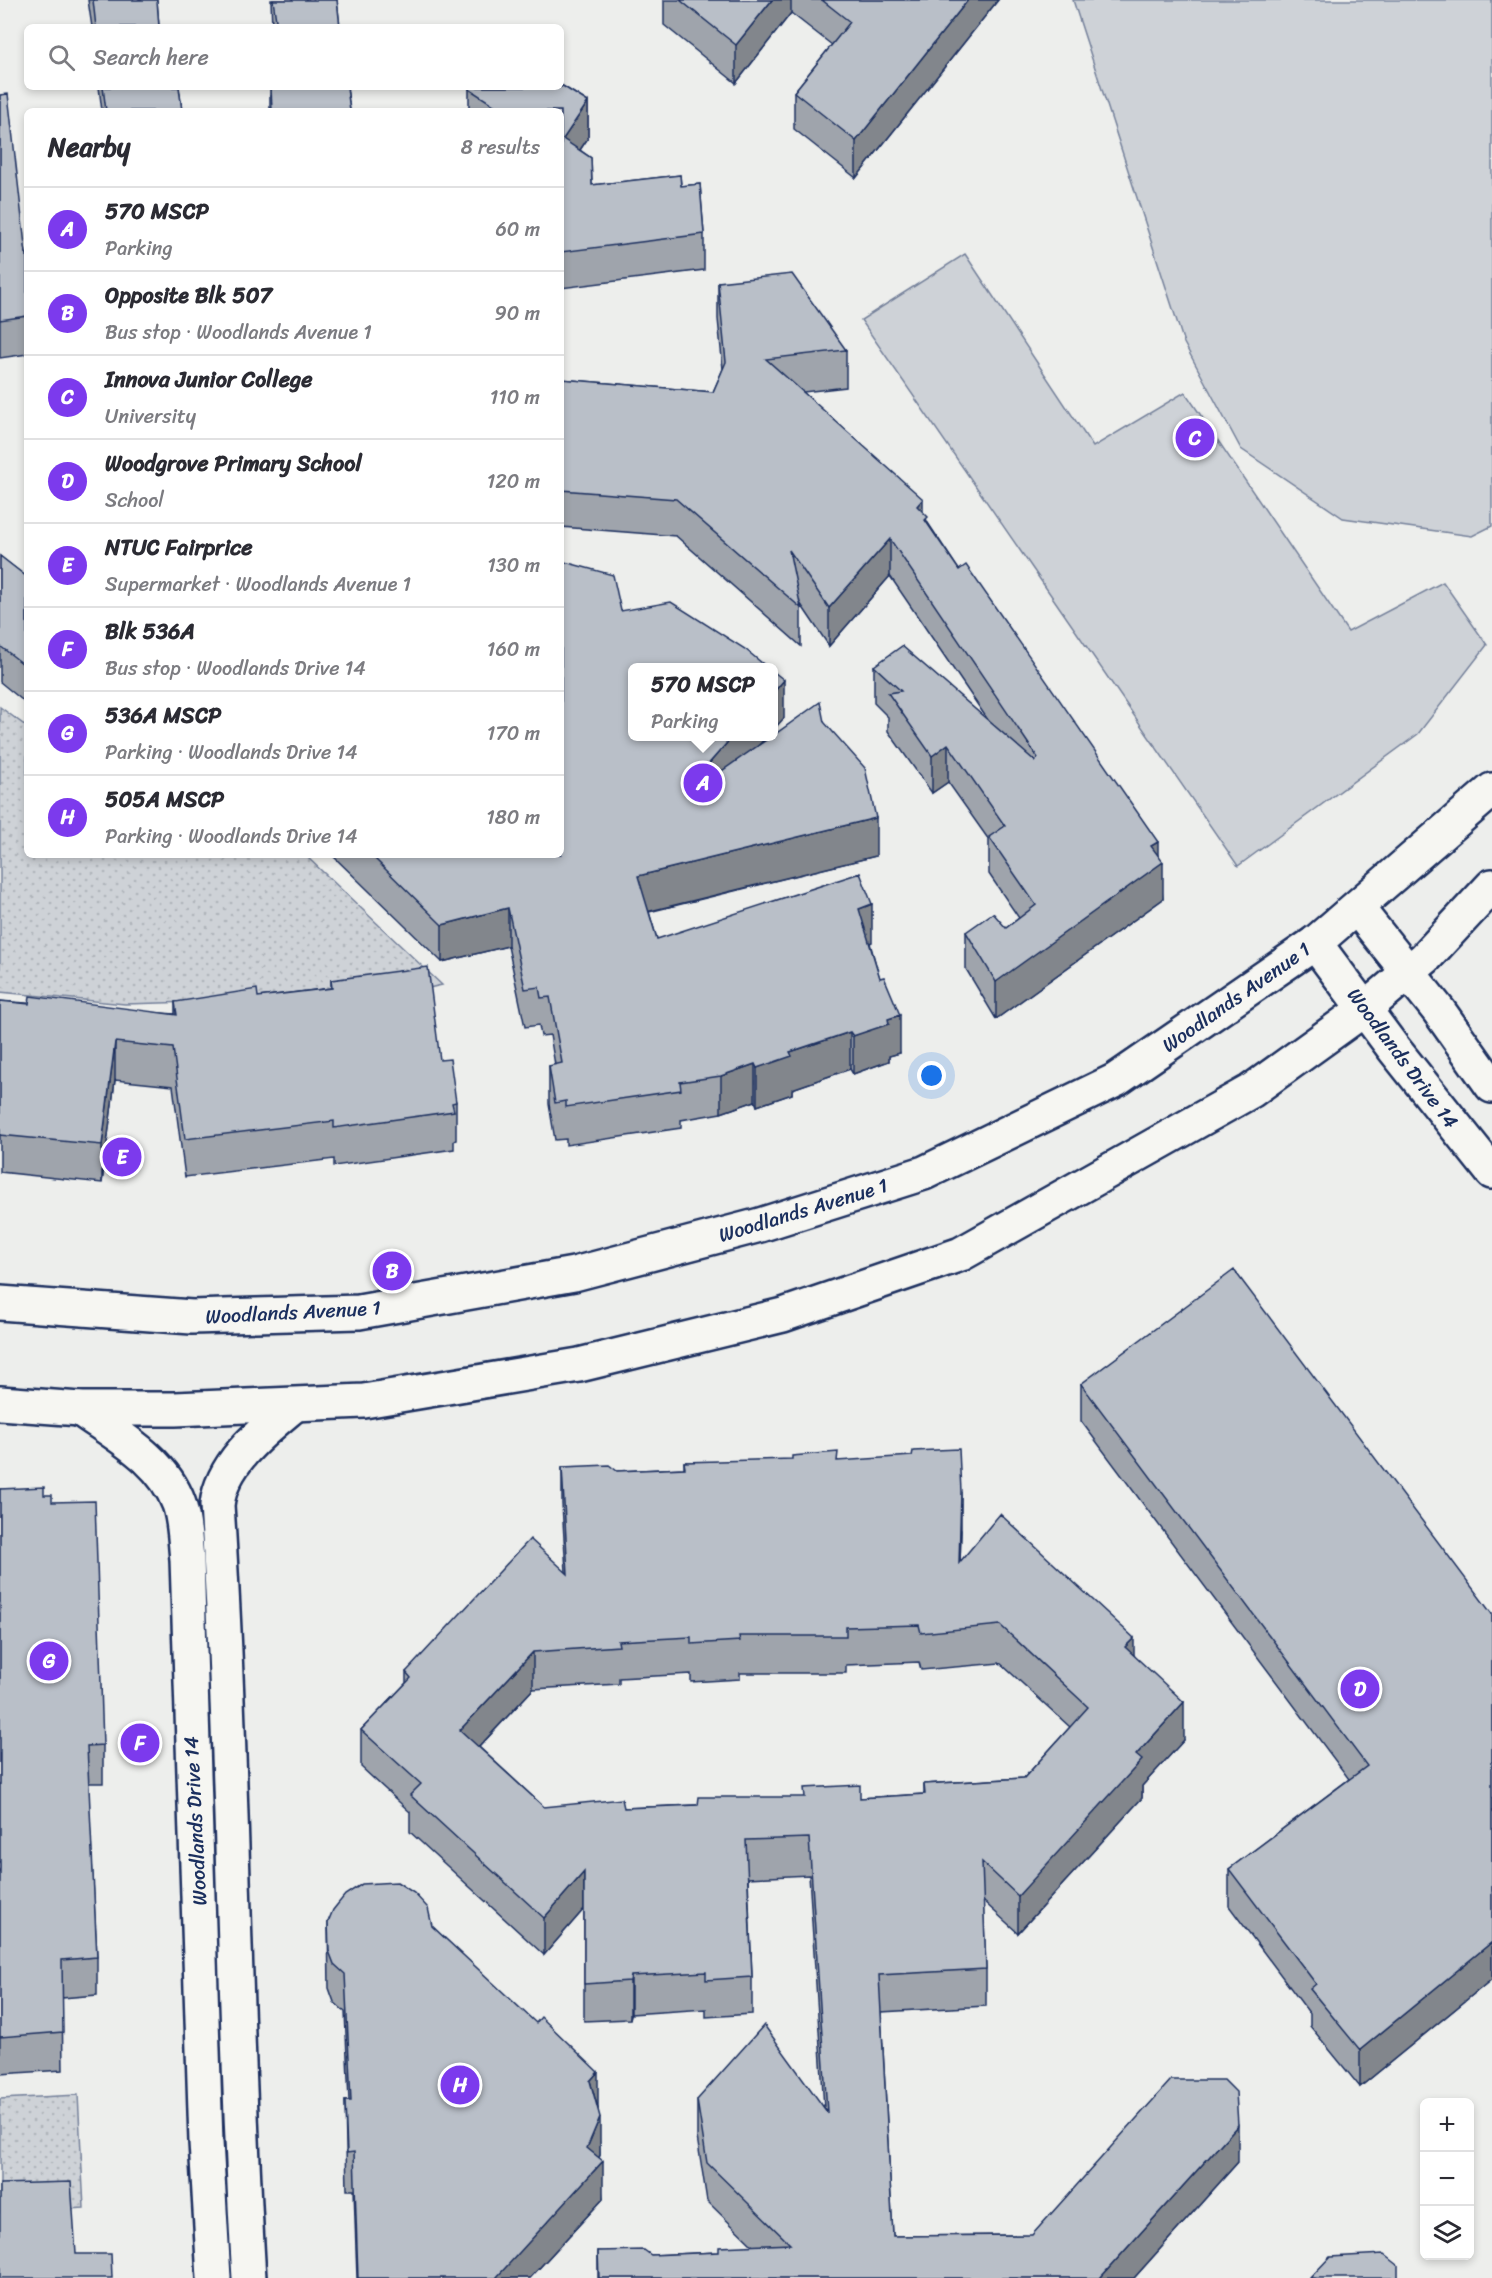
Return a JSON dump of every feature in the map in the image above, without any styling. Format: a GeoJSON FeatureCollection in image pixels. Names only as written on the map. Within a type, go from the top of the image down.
{"type":"FeatureCollection","features":[{"type":"Feature","properties":{"kind":"street","name":"Woodlands Avenue 1"},"geometry":{"type":"LineString","coordinates":[[0,1304],[192,1317],[359,1312],[574,1274],[760,1225],[924,1173],[1116,1080],[1315,943],[1492,790]]}},
{"type":"Feature","properties":{"kind":"street"},"geometry":{"type":"LineString","coordinates":[[0,1403],[80,1409],[175,1409],[294,1406],[364,1401],[579,1365],[783,1315],[961,1254],[1251,1090],[1366,1008],[1408,972],[1492,886]]}},
{"type":"Feature","properties":{"kind":"street"},"geometry":{"type":"LineString","coordinates":[[1357,908],[1408,972],[1492,1086]]}},
{"type":"Feature","properties":{"kind":"street","name":"Woodlands Drive 14"},"geometry":{"type":"LineString","coordinates":[[1315,943],[1366,1008],[1394,1049],[1492,1172]]}},
{"type":"Feature","properties":{"kind":"street","name":"Woodlands Drive 14"},"geometry":{"type":"LineString","coordinates":[[249,2278],[240,2140],[233,1880],[217,1505],[219,1491],[241,1455],[294,1406]]}},
{"type":"Feature","properties":{"kind":"street","name":"Woodlands Drive 14"},"geometry":{"type":"LineString","coordinates":[[80,1409],[147,1456],[179,1504],[187,1559],[206,2142],[214,2278]]}},
{"type":"Feature","properties":{"kind":"shaded area"},"geometry":{"type":"Polygon","coordinates":[[[1073,0],[1492,0],[1492,526],[1472,536],[1343,518],[1241,449],[1184,343],[1073,0]]]}},
{"type":"Feature","properties":{"kind":"shaded area"},"geometry":{"type":"Polygon","coordinates":[[[965,254],[1093,447],[1185,392],[1348,632],[1443,582],[1487,645],[1418,734],[1238,866],[861,320],[965,254]]]}},
{"type":"Feature","properties":{"kind":"shaded area"},"geometry":{"type":"Polygon","coordinates":[[[0,707],[24,725],[24,858],[308,858],[442,985],[393,996],[125,1004],[0,992],[0,707]]]}},
{"type":"Feature","properties":{"kind":"shaded area"},"geometry":{"type":"Polygon","coordinates":[[[78,2095],[84,2208],[0,2213],[0,2099],[78,2095]]]}},
{"type":"Feature","properties":{"kind":"building"},"geometry":{"type":"Polygon","coordinates":[[[93,0],[157,0],[159,24],[96,24],[93,0]]]}},
{"type":"Feature","properties":{"kind":"building"},"geometry":{"type":"Polygon","coordinates":[[[273,0],[337,0],[340,24],[277,24],[273,0]]]}},
{"type":"Feature","properties":{"kind":"building"},"geometry":{"type":"Polygon","coordinates":[[[680,0],[772,0],[736,45],[680,0]]]}},
{"type":"Feature","properties":{"kind":"building"},"geometry":{"type":"Polygon","coordinates":[[[822,0],[968,0],[856,141],[794,92],[850,22],[822,0]]]}},
{"type":"Feature","properties":{"kind":"building"},"geometry":{"type":"Polygon","coordinates":[[[564,87],[588,102],[564,138],[564,108],[498,108],[471,90],[564,90],[564,87]]]}},
{"type":"Feature","properties":{"kind":"building"},"geometry":{"type":"Polygon","coordinates":[[[103,90],[179,90],[182,108],[106,108],[103,90]]]}},
{"type":"Feature","properties":{"kind":"building"},"geometry":{"type":"Polygon","coordinates":[[[271,90],[347,90],[350,108],[272,108],[271,90]]]}},
{"type":"Feature","properties":{"kind":"building"},"geometry":{"type":"Polygon","coordinates":[[[8,94],[24,236],[24,316],[0,320],[0,95],[8,94]]]}},
{"type":"Feature","properties":{"kind":"building"},"geometry":{"type":"Polygon","coordinates":[[[564,140],[591,158],[592,185],[680,175],[681,186],[700,184],[704,234],[564,252],[564,140]]]}},
{"type":"Feature","properties":{"kind":"building"},"geometry":{"type":"Polygon","coordinates":[[[792,274],[846,350],[766,359],[923,499],[917,506],[928,517],[925,520],[959,570],[966,565],[1158,842],[1151,846],[1163,862],[996,982],[966,932],[993,913],[1006,928],[1036,905],[989,837],[1005,826],[948,744],[932,756],[888,693],[901,691],[874,666],[902,646],[1035,761],[1038,758],[890,539],[829,608],[789,550],[801,608],[676,499],[564,490],[564,379],[713,392],[726,362],[718,282],[792,274]]]}},
{"type":"Feature","properties":{"kind":"building"},"geometry":{"type":"Polygon","coordinates":[[[0,556],[24,575],[24,665],[0,646],[0,556]]]}},
{"type":"Feature","properties":{"kind":"building"},"geometry":{"type":"Polygon","coordinates":[[[564,562],[613,575],[621,611],[671,602],[745,649],[762,663],[628,663],[628,741],[729,741],[705,768],[713,777],[765,741],[778,741],[778,732],[820,702],[824,722],[865,768],[876,818],[638,876],[657,939],[860,873],[872,904],[859,909],[880,978],[884,977],[900,1015],[888,1019],[889,1024],[853,1036],[850,1032],[790,1052],[792,1056],[757,1068],[755,1064],[721,1076],[680,1082],[681,1090],[566,1107],[566,1101],[555,1103],[549,1066],[562,1063],[550,997],[541,998],[539,987],[525,989],[508,908],[442,925],[374,858],[564,858],[564,562]]]}},
{"type":"Feature","properties":{"kind":"building"},"geometry":{"type":"Polygon","coordinates":[[[778,675],[784,680],[778,687],[778,675]]]}},
{"type":"Feature","properties":{"kind":"building"},"geometry":{"type":"Polygon","coordinates":[[[428,967],[440,1060],[450,1059],[456,1102],[452,1103],[454,1111],[334,1128],[334,1121],[185,1139],[173,1048],[115,1042],[102,1145],[0,1135],[0,1001],[29,1004],[30,996],[177,1015],[175,1002],[257,989],[258,997],[332,988],[331,980],[428,967]]]}},
{"type":"Feature","properties":{"kind":"building"},"geometry":{"type":"Polygon","coordinates":[[[1234,1270],[1492,1614],[1492,1942],[1360,2050],[1310,1989],[1316,1984],[1229,1869],[1367,1766],[1081,1384],[1234,1270]]]}},
{"type":"Feature","properties":{"kind":"building"},"geometry":{"type":"Polygon","coordinates":[[[959,1449],[961,1492],[959,1563],[1000,1514],[1134,1638],[1125,1647],[1184,1702],[1136,1755],[1142,1760],[1018,1896],[982,1862],[986,1969],[879,1975],[893,2236],[1032,2235],[1171,2080],[1224,2080],[1236,2092],[1238,2125],[1100,2278],[599,2278],[598,2251],[644,2250],[651,2255],[719,2252],[719,2247],[790,2244],[707,2163],[697,2100],[764,2025],[827,2112],[809,1838],[746,1840],[752,1977],[706,1980],[706,1972],[631,1976],[630,1981],[584,1984],[584,1872],[544,1918],[410,1795],[421,1784],[361,1730],[411,1678],[406,1672],[530,1539],[568,1574],[562,1467],[609,1465],[617,1471],[685,1468],[684,1462],[792,1459],[792,1456],[838,1452],[837,1461],[912,1456],[913,1451],[959,1449]],[[919,1625],[846,1627],[846,1636],[739,1636],[740,1641],[691,1644],[691,1637],[618,1641],[619,1646],[533,1652],[460,1730],[544,1807],[622,1799],[624,1808],[698,1805],[699,1797],[805,1797],[804,1788],[860,1785],[860,1798],[925,1794],[924,1784],[1024,1778],[1088,1707],[1000,1625],[921,1633],[919,1625]]]}},
{"type":"Feature","properties":{"kind":"building"},"geometry":{"type":"Polygon","coordinates":[[[44,1487],[44,1495],[52,1495],[52,1502],[95,1501],[103,1745],[87,1746],[97,1957],[62,1960],[63,2032],[0,2037],[0,1489],[44,1487]]]}},
{"type":"Feature","properties":{"kind":"building"},"geometry":{"type":"Polygon","coordinates":[[[397,1882],[414,1893],[428,1908],[432,1926],[536,2023],[541,2017],[598,2072],[590,2081],[600,2117],[587,2148],[603,2161],[496,2278],[358,2278],[354,2152],[347,2153],[345,2101],[351,2101],[345,1974],[334,1964],[329,1951],[328,1922],[333,1910],[345,1895],[362,1884],[397,1882]]]}},
{"type":"Feature","properties":{"kind":"building"},"geometry":{"type":"Polygon","coordinates":[[[71,2182],[76,2254],[111,2254],[112,2278],[0,2278],[0,2184],[71,2182]]]}},
{"type":"Feature","properties":{"kind":"building"},"geometry":{"type":"Polygon","coordinates":[[[1384,2254],[1398,2265],[1398,2278],[1310,2278],[1330,2257],[1384,2254]]]}},
{"type":"Feature","properties":{"kind":"place","name":"Innova Junior College"},"geometry":{"type":"Point","coordinates":[1195,438]}},
{"type":"Feature","properties":{"kind":"place","name":"570 MSCP"},"geometry":{"type":"Point","coordinates":[703,783]}},
{"type":"Feature","properties":{"kind":"place","name":"NTUC Fairprice"},"geometry":{"type":"Point","coordinates":[122,1157]}},
{"type":"Feature","properties":{"kind":"place","name":"Opposite Blk 507"},"geometry":{"type":"Point","coordinates":[392,1271]}},
{"type":"Feature","properties":{"kind":"place","name":"536A MSCP"},"geometry":{"type":"Point","coordinates":[49,1661]}},
{"type":"Feature","properties":{"kind":"place","name":"Woodgrove Primary School"},"geometry":{"type":"Point","coordinates":[1360,1689]}},
{"type":"Feature","properties":{"kind":"place","name":"Blk 536A"},"geometry":{"type":"Point","coordinates":[140,1743]}},
{"type":"Feature","properties":{"kind":"place","name":"505A MSCP"},"geometry":{"type":"Point","coordinates":[460,2085]}}]}
